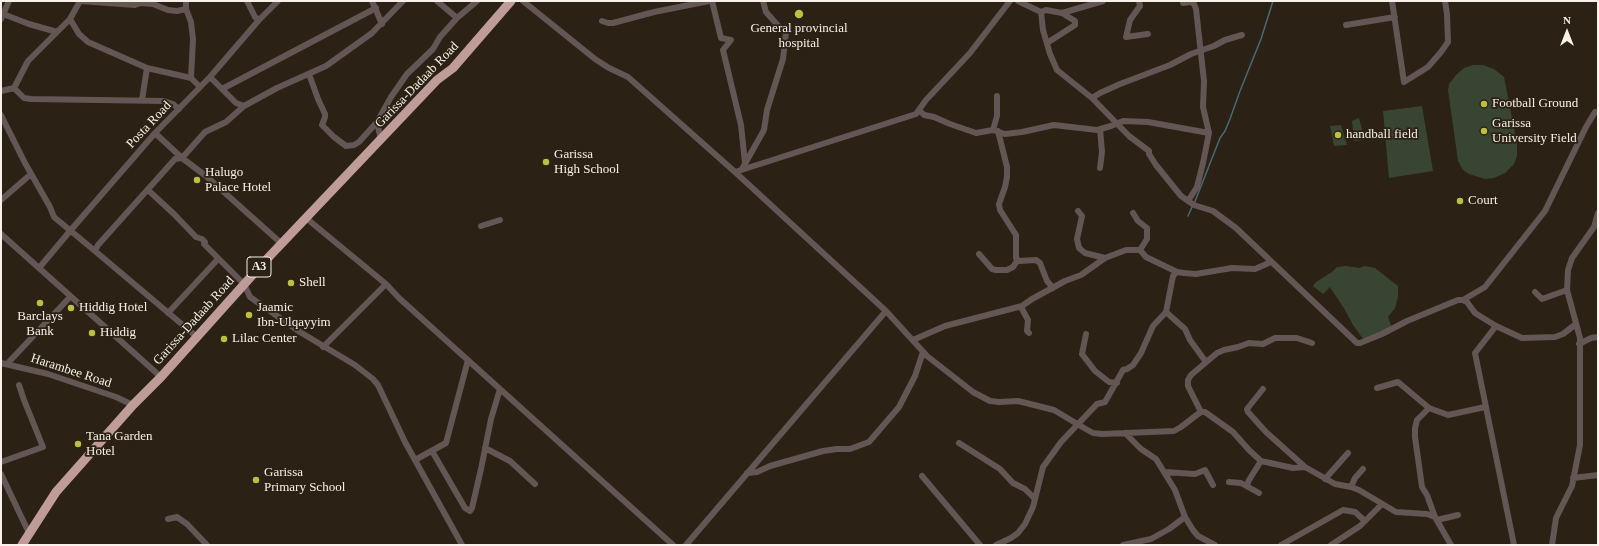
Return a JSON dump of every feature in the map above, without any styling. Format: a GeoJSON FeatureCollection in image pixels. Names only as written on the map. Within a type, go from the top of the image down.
{"type":"FeatureCollection","features":[{"type":"Feature","properties":{"kind":"highway","name":"Garissa-Dadaab Road"},"geometry":{"type":"LineString","coordinates":[[22,545],[56,492],[133,405],[161,377],[244,284],[437,80],[453,68],[511,1]]}},
{"type":"Feature","properties":{"kind":"street"},"geometry":{"type":"LineString","coordinates":[[9,1],[2,16],[57,32]]}},
{"type":"Feature","properties":{"kind":"street"},"geometry":{"type":"LineString","coordinates":[[1,91],[14,88],[28,61],[70,18],[80,1],[135,5],[141,3],[153,4],[168,10],[177,11],[186,9]]}},
{"type":"Feature","properties":{"kind":"street"},"geometry":{"type":"LineString","coordinates":[[186,1],[186,9],[191,22],[193,39],[191,78]]}},
{"type":"Feature","properties":{"kind":"street"},"geometry":{"type":"LineString","coordinates":[[247,1],[255,16],[259,20]]}},
{"type":"Feature","properties":{"kind":"street","name":"Posta Road"},"geometry":{"type":"LineString","coordinates":[[39,268],[155,133],[210,77],[259,20],[278,1]]}},
{"type":"Feature","properties":{"kind":"street"},"geometry":{"type":"LineString","coordinates":[[372,1],[382,24]]}},
{"type":"Feature","properties":{"kind":"street"},"geometry":{"type":"LineString","coordinates":[[95,251],[98,245],[175,159],[182,158],[205,132],[226,122],[244,106],[277,88],[326,66],[372,33],[404,1]]}},
{"type":"Feature","properties":{"kind":"street"},"geometry":{"type":"LineString","coordinates":[[436,1],[457,18]]}},
{"type":"Feature","properties":{"kind":"street"},"geometry":{"type":"LineString","coordinates":[[310,74],[318,99],[325,114],[322,124],[334,137],[346,146],[354,145],[359,142],[377,122],[391,97],[407,74],[433,49],[440,37],[457,18],[477,1]]}},
{"type":"Feature","properties":{"kind":"street"},"geometry":{"type":"LineString","coordinates":[[524,1],[595,59],[628,77],[735,172],[886,311],[923,352],[962,385],[983,398],[999,402],[1018,401],[1054,410],[1093,433],[1102,434],[1174,431],[1182,427],[1201,412],[1205,412],[1233,432],[1261,461],[1293,468],[1305,467]]}},
{"type":"Feature","properties":{"kind":"street"},"geometry":{"type":"LineString","coordinates":[[602,21],[613,23],[678,4],[710,1],[721,38],[731,40],[723,50],[741,125],[744,166]]}},
{"type":"Feature","properties":{"kind":"street"},"geometry":{"type":"LineString","coordinates":[[744,166],[764,130],[767,110],[783,59],[786,32],[781,29],[766,12],[763,1]]}},
{"type":"Feature","properties":{"kind":"street"},"geometry":{"type":"LineString","coordinates":[[735,172],[744,166],[916,114],[940,84],[970,53],[1010,1]]}},
{"type":"Feature","properties":{"kind":"street"},"geometry":{"type":"LineString","coordinates":[[1018,1],[1041,12],[1046,10],[1062,14],[1075,21],[1075,25],[1047,43]]}},
{"type":"Feature","properties":{"kind":"street"},"geometry":{"type":"LineString","coordinates":[[1062,14],[1103,1]]}},
{"type":"Feature","properties":{"kind":"street"},"geometry":{"type":"LineString","coordinates":[[1139,1],[1140,4],[1130,20],[1126,36],[1148,34]]}},
{"type":"Feature","properties":{"kind":"street"},"geometry":{"type":"LineString","coordinates":[[1392,1],[1404,82],[1428,67],[1442,52],[1448,42],[1445,1]]}},
{"type":"Feature","properties":{"kind":"street"},"geometry":{"type":"LineString","coordinates":[[1183,3],[1191,2],[1194,4],[1196,9],[1202,51],[1204,81],[1203,107],[1209,133],[1204,163],[1196,187],[1188,201]]}},
{"type":"Feature","properties":{"kind":"street"},"geometry":{"type":"LineString","coordinates":[[222,89],[376,8]]}},
{"type":"Feature","properties":{"kind":"street"},"geometry":{"type":"LineString","coordinates":[[1041,12],[1047,43],[1056,70],[1092,98],[1128,136],[1149,151],[1149,154],[1156,165],[1174,188],[1188,201],[1214,210],[1236,228],[1357,343],[1382,334],[1407,321],[1458,300],[1463,300],[1485,287],[1545,211],[1590,120],[1595,112],[1598,112]]}},
{"type":"Feature","properties":{"kind":"street"},"geometry":{"type":"LineString","coordinates":[[1346,25],[1395,17]]}},
{"type":"Feature","properties":{"kind":"street"},"geometry":{"type":"LineString","coordinates":[[70,18],[79,34],[88,42],[147,68],[191,78],[200,87]]}},
{"type":"Feature","properties":{"kind":"street"},"geometry":{"type":"LineString","coordinates":[[1092,98],[1120,84],[1170,65],[1225,40],[1242,35]]}},
{"type":"Feature","properties":{"kind":"street"},"geometry":{"type":"LineString","coordinates":[[142,100],[147,68]]}},
{"type":"Feature","properties":{"kind":"street"},"geometry":{"type":"LineString","coordinates":[[210,77],[236,103],[244,106]]}},
{"type":"Feature","properties":{"kind":"street"},"geometry":{"type":"LineString","coordinates":[[14,88],[24,98],[31,99],[142,100],[169,102],[179,109]]}},
{"type":"Feature","properties":{"kind":"street"},"geometry":{"type":"LineString","coordinates":[[979,254],[992,269],[996,270],[1007,270],[1013,267],[1017,260],[1016,235],[1000,210],[999,204],[1007,177],[1007,167],[995,130],[997,96]]}},
{"type":"Feature","properties":{"kind":"street"},"geometry":{"type":"LineString","coordinates":[[919,110],[924,115],[934,117],[976,133],[995,130],[1005,134],[1054,125],[1100,129],[1123,121],[1148,122],[1209,133]]}},
{"type":"Feature","properties":{"kind":"street"},"geometry":{"type":"LineString","coordinates":[[1,115],[54,216],[197,337]]}},
{"type":"Feature","properties":{"kind":"street"},"geometry":{"type":"LineString","coordinates":[[377,122],[381,140]]}},
{"type":"Feature","properties":{"kind":"street"},"geometry":{"type":"LineString","coordinates":[[1100,129],[1102,152],[1100,168]]}},
{"type":"Feature","properties":{"kind":"street"},"geometry":{"type":"LineString","coordinates":[[155,133],[282,244]]}},
{"type":"Feature","properties":{"kind":"street"},"geometry":{"type":"LineString","coordinates":[[1,200],[31,174]]}},
{"type":"Feature","properties":{"kind":"street"},"geometry":{"type":"LineString","coordinates":[[148,190],[196,236],[205,242],[204,244],[244,284],[250,297],[323,347],[337,353],[355,364],[378,385],[414,460],[462,545]]}},
{"type":"Feature","properties":{"kind":"street"},"geometry":{"type":"LineString","coordinates":[[1078,211],[1082,216],[1077,239],[1079,248],[1085,253],[1105,258]]}},
{"type":"Feature","properties":{"kind":"street"},"geometry":{"type":"LineString","coordinates":[[1133,213],[1138,221],[1147,228],[1147,239],[1140,250]]}},
{"type":"Feature","properties":{"kind":"street"},"geometry":{"type":"LineString","coordinates":[[1552,545],[1557,513],[1572,486],[1580,445],[1580,338],[1568,290],[1568,270],[1572,258],[1596,227],[1598,213]]}},
{"type":"Feature","properties":{"kind":"street"},"geometry":{"type":"LineString","coordinates":[[306,218],[386,284],[399,298],[673,545]]}},
{"type":"Feature","properties":{"kind":"street"},"geometry":{"type":"LineString","coordinates":[[481,226],[500,220]]}},
{"type":"Feature","properties":{"kind":"street"},"geometry":{"type":"LineString","coordinates":[[1,234],[161,377]]}},
{"type":"Feature","properties":{"kind":"street"},"geometry":{"type":"LineString","coordinates":[[913,340],[945,326],[1021,307],[1032,299],[1065,281],[1081,275],[1105,258],[1126,250],[1140,250],[1146,257],[1177,272],[1196,274],[1232,268],[1255,269],[1272,262]]}},
{"type":"Feature","properties":{"kind":"street"},"geometry":{"type":"LineString","coordinates":[[168,313],[218,259]]}},
{"type":"Feature","properties":{"kind":"street"},"geometry":{"type":"LineString","coordinates":[[1017,260],[1036,260],[1040,264],[1047,281],[1052,288]]}},
{"type":"Feature","properties":{"kind":"street"},"geometry":{"type":"LineString","coordinates":[[996,545],[1018,533],[1025,524],[1033,507],[1043,467],[1061,442],[1097,404],[1105,402],[1122,370],[1133,365],[1142,353],[1153,326],[1166,312],[1172,282],[1177,272]]}},
{"type":"Feature","properties":{"kind":"street"},"geometry":{"type":"LineString","coordinates":[[323,347],[386,284]]}},
{"type":"Feature","properties":{"kind":"street"},"geometry":{"type":"LineString","coordinates":[[1536,292],[1542,299],[1568,290]]}},
{"type":"Feature","properties":{"kind":"street"},"geometry":{"type":"LineString","coordinates":[[4,363],[70,297]]}},
{"type":"Feature","properties":{"kind":"street"},"geometry":{"type":"LineString","coordinates":[[1463,300],[1467,302],[1475,313],[1517,337],[1530,339],[1555,337],[1576,324]]}},
{"type":"Feature","properties":{"kind":"street"},"geometry":{"type":"LineString","coordinates":[[1021,307],[1028,320],[1027,331],[1029,334]]}},
{"type":"Feature","properties":{"kind":"street"},"geometry":{"type":"LineString","coordinates":[[686,545],[886,311]]}},
{"type":"Feature","properties":{"kind":"street"},"geometry":{"type":"LineString","coordinates":[[1166,312],[1185,329],[1190,340],[1206,362]]}},
{"type":"Feature","properties":{"kind":"street"},"geometry":{"type":"LineString","coordinates":[[1496,326],[1475,353],[1514,545]]}},
{"type":"Feature","properties":{"kind":"street"},"geometry":{"type":"LineString","coordinates":[[1086,334],[1082,354],[1094,371],[1109,382],[1116,383]]}},
{"type":"Feature","properties":{"kind":"street"},"geometry":{"type":"LineString","coordinates":[[1201,412],[1188,386],[1188,380],[1206,362],[1224,350],[1249,343],[1263,344],[1276,338],[1283,337],[1298,338],[1312,343]]}},
{"type":"Feature","properties":{"kind":"street"},"geometry":{"type":"LineString","coordinates":[[1580,344],[1591,338],[1598,337]]}},
{"type":"Feature","properties":{"kind":"street"},"geometry":{"type":"LineString","coordinates":[[747,472],[758,472],[770,466],[823,451],[850,449],[869,442],[899,407],[915,376],[923,352]]}},
{"type":"Feature","properties":{"kind":"street"},"geometry":{"type":"LineString","coordinates":[[414,460],[446,443],[468,360]]}},
{"type":"Feature","properties":{"kind":"street","name":"Harambee Road"},"geometry":{"type":"LineString","coordinates":[[4,363],[48,374],[116,397],[133,405]]}},
{"type":"Feature","properties":{"kind":"street"},"geometry":{"type":"LineString","coordinates":[[1377,388],[1398,382],[1429,408],[1448,415],[1485,407]]}},
{"type":"Feature","properties":{"kind":"street"},"geometry":{"type":"LineString","coordinates":[[1,462],[43,447],[19,385]]}},
{"type":"Feature","properties":{"kind":"street"},"geometry":{"type":"LineString","coordinates":[[432,451],[465,508],[470,511],[472,508],[491,419],[500,389]]}},
{"type":"Feature","properties":{"kind":"street"},"geometry":{"type":"LineString","coordinates":[[1263,389],[1247,409],[1248,412],[1266,432],[1305,467],[1325,479],[1342,486],[1351,487],[1396,512],[1427,514],[1436,518],[1458,515]]}},
{"type":"Feature","properties":{"kind":"street"},"geometry":{"type":"LineString","coordinates":[[1429,408],[1417,420],[1415,428],[1422,487],[1427,495],[1436,518],[1451,545]]}},
{"type":"Feature","properties":{"kind":"street"},"geometry":{"type":"LineString","coordinates":[[1125,433],[1141,449],[1156,459],[1165,472],[1175,490],[1185,517],[1192,530],[1198,536],[1215,545]]}},
{"type":"Feature","properties":{"kind":"street"},"geometry":{"type":"LineString","coordinates":[[959,443],[1000,469],[1013,483],[1025,489],[1035,499]]}},
{"type":"Feature","properties":{"kind":"street"},"geometry":{"type":"LineString","coordinates":[[485,448],[510,461],[534,484]]}},
{"type":"Feature","properties":{"kind":"street"},"geometry":{"type":"LineString","coordinates":[[1325,479],[1348,453]]}},
{"type":"Feature","properties":{"kind":"street"},"geometry":{"type":"LineString","coordinates":[[1247,486],[1261,461]]}},
{"type":"Feature","properties":{"kind":"street"},"geometry":{"type":"LineString","coordinates":[[1351,487],[1355,478],[1363,468]]}},
{"type":"Feature","properties":{"kind":"street"},"geometry":{"type":"LineString","coordinates":[[1165,472],[1195,474],[1205,470],[1213,485]]}},
{"type":"Feature","properties":{"kind":"street"},"geometry":{"type":"LineString","coordinates":[[1,474],[29,533]]}},
{"type":"Feature","properties":{"kind":"street"},"geometry":{"type":"LineString","coordinates":[[1573,478],[1598,475]]}},
{"type":"Feature","properties":{"kind":"street"},"geometry":{"type":"LineString","coordinates":[[922,476],[980,545]]}},
{"type":"Feature","properties":{"kind":"street"},"geometry":{"type":"LineString","coordinates":[[1229,482],[1241,483],[1259,493]]}},
{"type":"Feature","properties":{"kind":"street"},"geometry":{"type":"LineString","coordinates":[[1331,545],[1351,533],[1381,504]]}},
{"type":"Feature","properties":{"kind":"street"},"geometry":{"type":"LineString","coordinates":[[1281,545],[1343,510],[1355,512],[1365,521]]}},
{"type":"Feature","properties":{"kind":"street"},"geometry":{"type":"LineString","coordinates":[[168,519],[177,517],[187,524],[207,545]]}},
{"type":"Feature","properties":{"kind":"street"},"geometry":{"type":"LineString","coordinates":[[1123,545],[1151,539],[1169,529],[1185,517]]}},
{"type":"Feature","properties":{"kind":"green space","name":"Garissa University Field"},"geometry":{"type":"Polygon","coordinates":[[[1473,65],[1483,65],[1494,69],[1504,77],[1517,143],[1517,156],[1514,164],[1505,173],[1494,178],[1485,179],[1469,174],[1463,170],[1458,161],[1448,90],[1449,84],[1456,75],[1464,68],[1473,65]]]}},
{"type":"Feature","properties":{"kind":"green space"},"geometry":{"type":"Polygon","coordinates":[[[1422,106],[1433,171],[1389,178],[1383,111],[1422,106]]]}},
{"type":"Feature","properties":{"kind":"green space","name":"handball field"},"geometry":{"type":"Polygon","coordinates":[[[1359,118],[1365,140],[1354,141],[1352,121],[1359,118]]]}},
{"type":"Feature","properties":{"kind":"green space","name":"handball field"},"geometry":{"type":"Polygon","coordinates":[[[1341,125],[1347,145],[1334,146],[1330,126],[1341,125]]]}},
{"type":"Feature","properties":{"kind":"green space"},"geometry":{"type":"Polygon","coordinates":[[[1346,266],[1359,268],[1365,266],[1375,268],[1398,286],[1398,297],[1395,308],[1388,317],[1393,331],[1366,343],[1353,325],[1330,287],[1323,294],[1313,286],[1316,282],[1337,267],[1346,266]]]}},
{"type":"Feature","properties":{"kind":"waterway"},"geometry":{"type":"LineString","coordinates":[[1194,204],[1220,138],[1230,119],[1261,39],[1273,1]]}},
{"type":"Feature","properties":{"kind":"waterway"},"geometry":{"type":"LineString","coordinates":[[1188,216],[1192,207]]}},
{"type":"Feature","properties":{"kind":"place","name":"General provincial hospital"},"geometry":{"type":"Point","coordinates":[799,14]}},
{"type":"Feature","properties":{"kind":"place","name":"Football Ground"},"geometry":{"type":"Point","coordinates":[1484,104]}},
{"type":"Feature","properties":{"kind":"place","name":"Garissa University Field"},"geometry":{"type":"Point","coordinates":[1484,131]}},
{"type":"Feature","properties":{"kind":"place","name":"handball field"},"geometry":{"type":"Point","coordinates":[1338,135]}},
{"type":"Feature","properties":{"kind":"place","name":"Garissa High School"},"geometry":{"type":"Point","coordinates":[546,162]}},
{"type":"Feature","properties":{"kind":"place","name":"Halugo Palace Hotel"},"geometry":{"type":"Point","coordinates":[197,180]}},
{"type":"Feature","properties":{"kind":"place","name":"Court"},"geometry":{"type":"Point","coordinates":[1460,201]}},
{"type":"Feature","properties":{"kind":"place","name":"Shell"},"geometry":{"type":"Point","coordinates":[291,283]}},
{"type":"Feature","properties":{"kind":"place","name":"Barclays Bank"},"geometry":{"type":"Point","coordinates":[40,303]}},
{"type":"Feature","properties":{"kind":"place","name":"Hiddig Hotel"},"geometry":{"type":"Point","coordinates":[71,308]}},
{"type":"Feature","properties":{"kind":"place","name":"Jaamic Ibn-Ulqayyim"},"geometry":{"type":"Point","coordinates":[249,315]}},
{"type":"Feature","properties":{"kind":"place","name":"Hiddig"},"geometry":{"type":"Point","coordinates":[92,333]}},
{"type":"Feature","properties":{"kind":"place","name":"Lilac Center"},"geometry":{"type":"Point","coordinates":[224,339]}},
{"type":"Feature","properties":{"kind":"place","name":"Tana Garden Hotel"},"geometry":{"type":"Point","coordinates":[78,444]}},
{"type":"Feature","properties":{"kind":"place","name":"Garissa Primary School"},"geometry":{"type":"Point","coordinates":[256,480]}}]}
